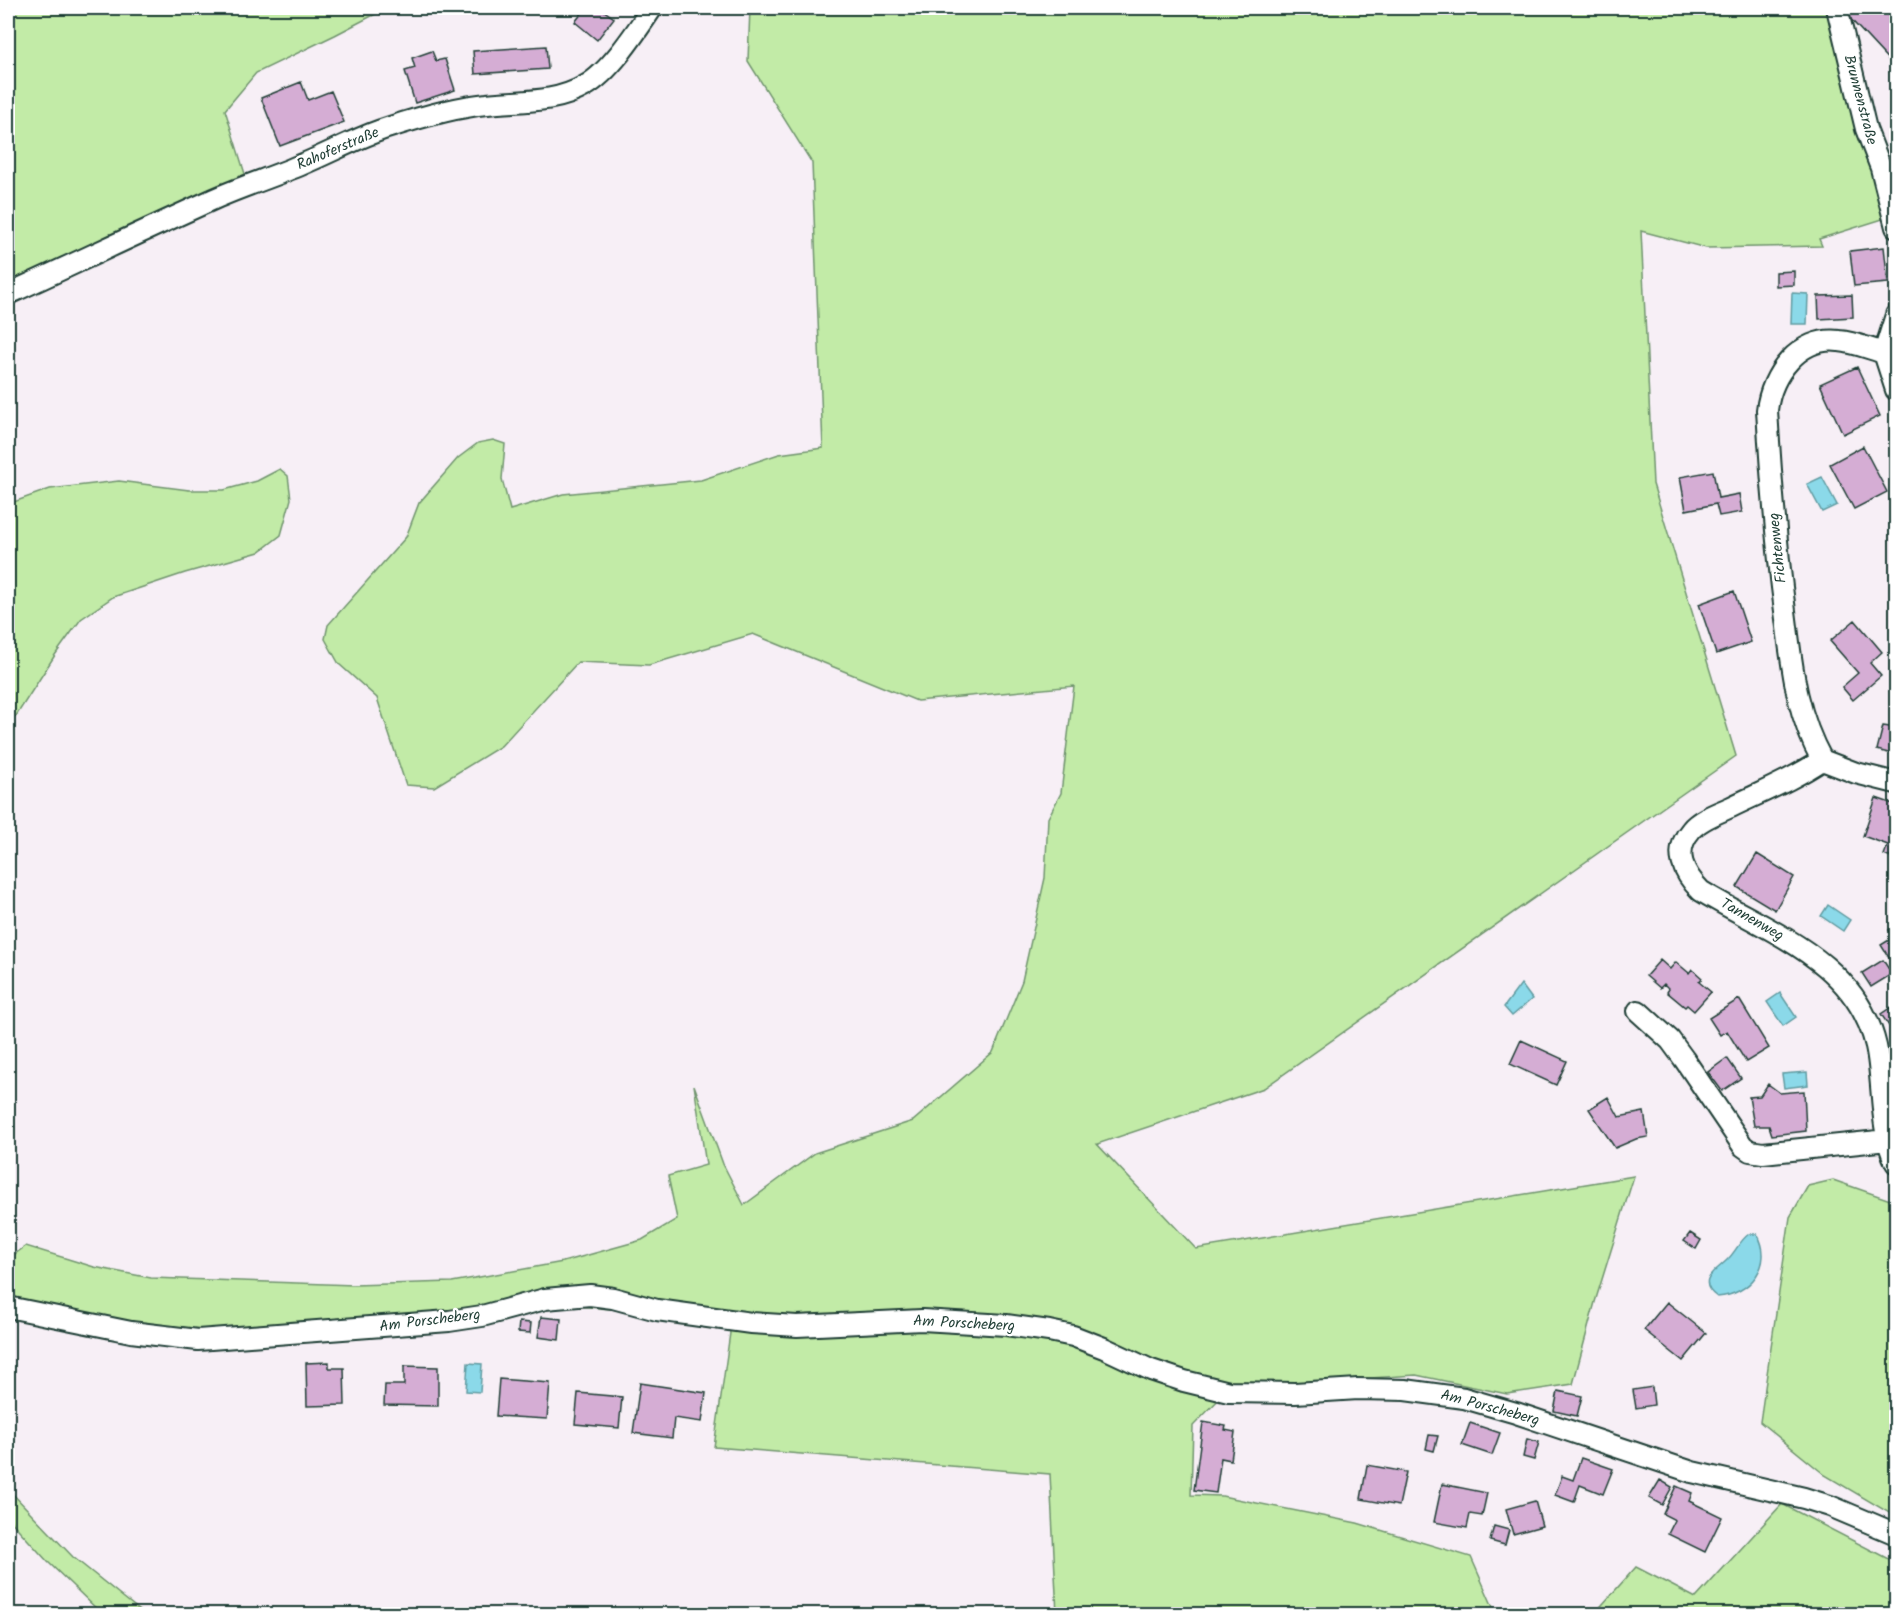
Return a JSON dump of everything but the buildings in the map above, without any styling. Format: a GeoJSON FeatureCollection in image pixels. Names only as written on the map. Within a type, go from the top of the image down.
{"type":"FeatureCollection","features":[{"type":"Feature","properties":{"kind":"street","name":"Rahoferstraße"},"geometry":{"type":"LineString","coordinates":[[8,294],[214,199],[323,156],[369,133],[458,108],[489,103],[528,102],[571,93],[586,86],[600,74],[620,53],[652,8]]}},
{"type":"Feature","properties":{"kind":"street","name":"Brunnenstraße"},"geometry":{"type":"LineString","coordinates":[[1837,8],[1866,129],[1883,176],[1896,227]]}},
{"type":"Feature","properties":{"kind":"street"},"geometry":{"type":"LineString","coordinates":[[1896,315],[1884,353],[1896,390]]}},
{"type":"Feature","properties":{"kind":"street","name":"Fichtenweg"},"geometry":{"type":"LineString","coordinates":[[1822,760],[1806,728],[1794,679],[1779,565],[1768,438],[1768,398],[1772,386],[1791,359],[1803,349],[1817,343],[1828,340],[1841,341],[1884,353]]}},
{"type":"Feature","properties":{"kind":"street"},"geometry":{"type":"LineString","coordinates":[[1822,760],[1856,773],[1896,783]]}},
{"type":"Feature","properties":{"kind":"street","name":"Tannenweg"},"geometry":{"type":"LineString","coordinates":[[1822,760],[1794,777],[1709,817],[1691,830],[1684,841],[1681,854],[1683,867],[1701,891],[1810,954],[1840,979],[1863,1012],[1876,1047],[1888,1140],[1896,1163]]}},
{"type":"Feature","properties":{"kind":"street"},"geometry":{"type":"LineString","coordinates":[[1638,1011],[1670,1040],[1743,1146],[1750,1151],[1763,1153],[1888,1140]]}},
{"type":"Feature","properties":{"kind":"street","name":"Am Porscheberg"},"geometry":{"type":"LineString","coordinates":[[8,1307],[131,1332],[198,1340],[449,1321],[482,1316],[545,1299],[590,1295],[613,1298],[657,1310],[751,1323],[797,1326],[922,1320],[1006,1325],[1073,1336],[1151,1371],[1229,1392],[1405,1390],[1464,1398],[1598,1439],[1661,1463],[1830,1506],[1896,1534]]}},
{"type":"Feature","properties":{"kind":"green space"},"geometry":{"type":"Polygon","coordinates":[[[8,8],[387,8],[256,73],[225,110],[246,177],[8,285],[8,8]]]}},
{"type":"Feature","properties":{"kind":"green space"},"geometry":{"type":"Polygon","coordinates":[[[750,8],[1828,8],[1880,188],[1886,218],[1819,239],[1822,246],[1706,248],[1641,231],[1653,484],[1736,756],[1264,1088],[1097,1144],[1196,1249],[1634,1176],[1595,1302],[1573,1384],[1507,1394],[1416,1375],[1234,1387],[1193,1426],[1191,1495],[1222,1496],[1357,1523],[1471,1557],[1496,1614],[1057,1614],[1050,1474],[714,1447],[730,1333],[722,1319],[543,1303],[188,1333],[8,1299],[8,1259],[26,1246],[94,1267],[151,1278],[354,1285],[452,1282],[563,1262],[642,1240],[677,1219],[668,1176],[706,1165],[694,1085],[723,1164],[744,1205],[815,1153],[913,1121],[993,1052],[1022,981],[1045,878],[1048,818],[1061,793],[1074,686],[917,701],[753,634],[649,665],[578,662],[501,746],[434,787],[406,785],[377,698],[339,664],[325,639],[328,625],[406,537],[419,503],[458,458],[478,443],[493,440],[505,444],[502,479],[510,510],[563,494],[701,480],[779,454],[823,448],[812,163],[748,61],[750,8]]]}},
{"type":"Feature","properties":{"kind":"green space"},"geometry":{"type":"Polygon","coordinates":[[[280,469],[288,476],[291,499],[281,535],[259,552],[113,597],[81,619],[16,716],[8,722],[8,504],[50,489],[119,481],[189,490],[224,490],[257,481],[280,469]]]}},
{"type":"Feature","properties":{"kind":"green space"},"geometry":{"type":"Polygon","coordinates":[[[1833,1180],[1896,1202],[1896,1517],[1825,1475],[1760,1422],[1790,1217],[1808,1186],[1833,1180]]]}},
{"type":"Feature","properties":{"kind":"green space"},"geometry":{"type":"Polygon","coordinates":[[[8,1489],[73,1557],[144,1614],[102,1614],[48,1562],[8,1518],[8,1489]]]}},
{"type":"Feature","properties":{"kind":"green space"},"geometry":{"type":"Polygon","coordinates":[[[1782,1504],[1896,1563],[1896,1614],[1594,1614],[1636,1567],[1696,1598],[1782,1504]]]}},
{"type":"Feature","properties":{"kind":"water"},"geometry":{"type":"Polygon","coordinates":[[[1792,293],[1808,294],[1807,324],[1791,324],[1792,293]]]}},
{"type":"Feature","properties":{"kind":"water"},"geometry":{"type":"Polygon","coordinates":[[[1822,477],[1837,505],[1822,512],[1807,484],[1822,477]]]}},
{"type":"Feature","properties":{"kind":"water"},"geometry":{"type":"Polygon","coordinates":[[[1828,905],[1850,920],[1843,931],[1821,916],[1828,905]]]}},
{"type":"Feature","properties":{"kind":"water"},"geometry":{"type":"Polygon","coordinates":[[[1521,984],[1532,999],[1512,1016],[1504,1007],[1521,984]]]}},
{"type":"Feature","properties":{"kind":"water"},"geometry":{"type":"Polygon","coordinates":[[[1780,993],[1796,1017],[1783,1026],[1767,1002],[1780,993]]]}},
{"type":"Feature","properties":{"kind":"water"},"geometry":{"type":"Polygon","coordinates":[[[1807,1072],[1808,1085],[1784,1088],[1782,1074],[1807,1072]]]}},
{"type":"Feature","properties":{"kind":"water"},"geometry":{"type":"Polygon","coordinates":[[[1749,1234],[1757,1234],[1762,1245],[1761,1267],[1749,1284],[1740,1291],[1717,1297],[1708,1286],[1710,1277],[1749,1234]]]}},
{"type":"Feature","properties":{"kind":"water"},"geometry":{"type":"Polygon","coordinates":[[[468,1363],[482,1364],[480,1392],[466,1391],[468,1363]]]}}]}
